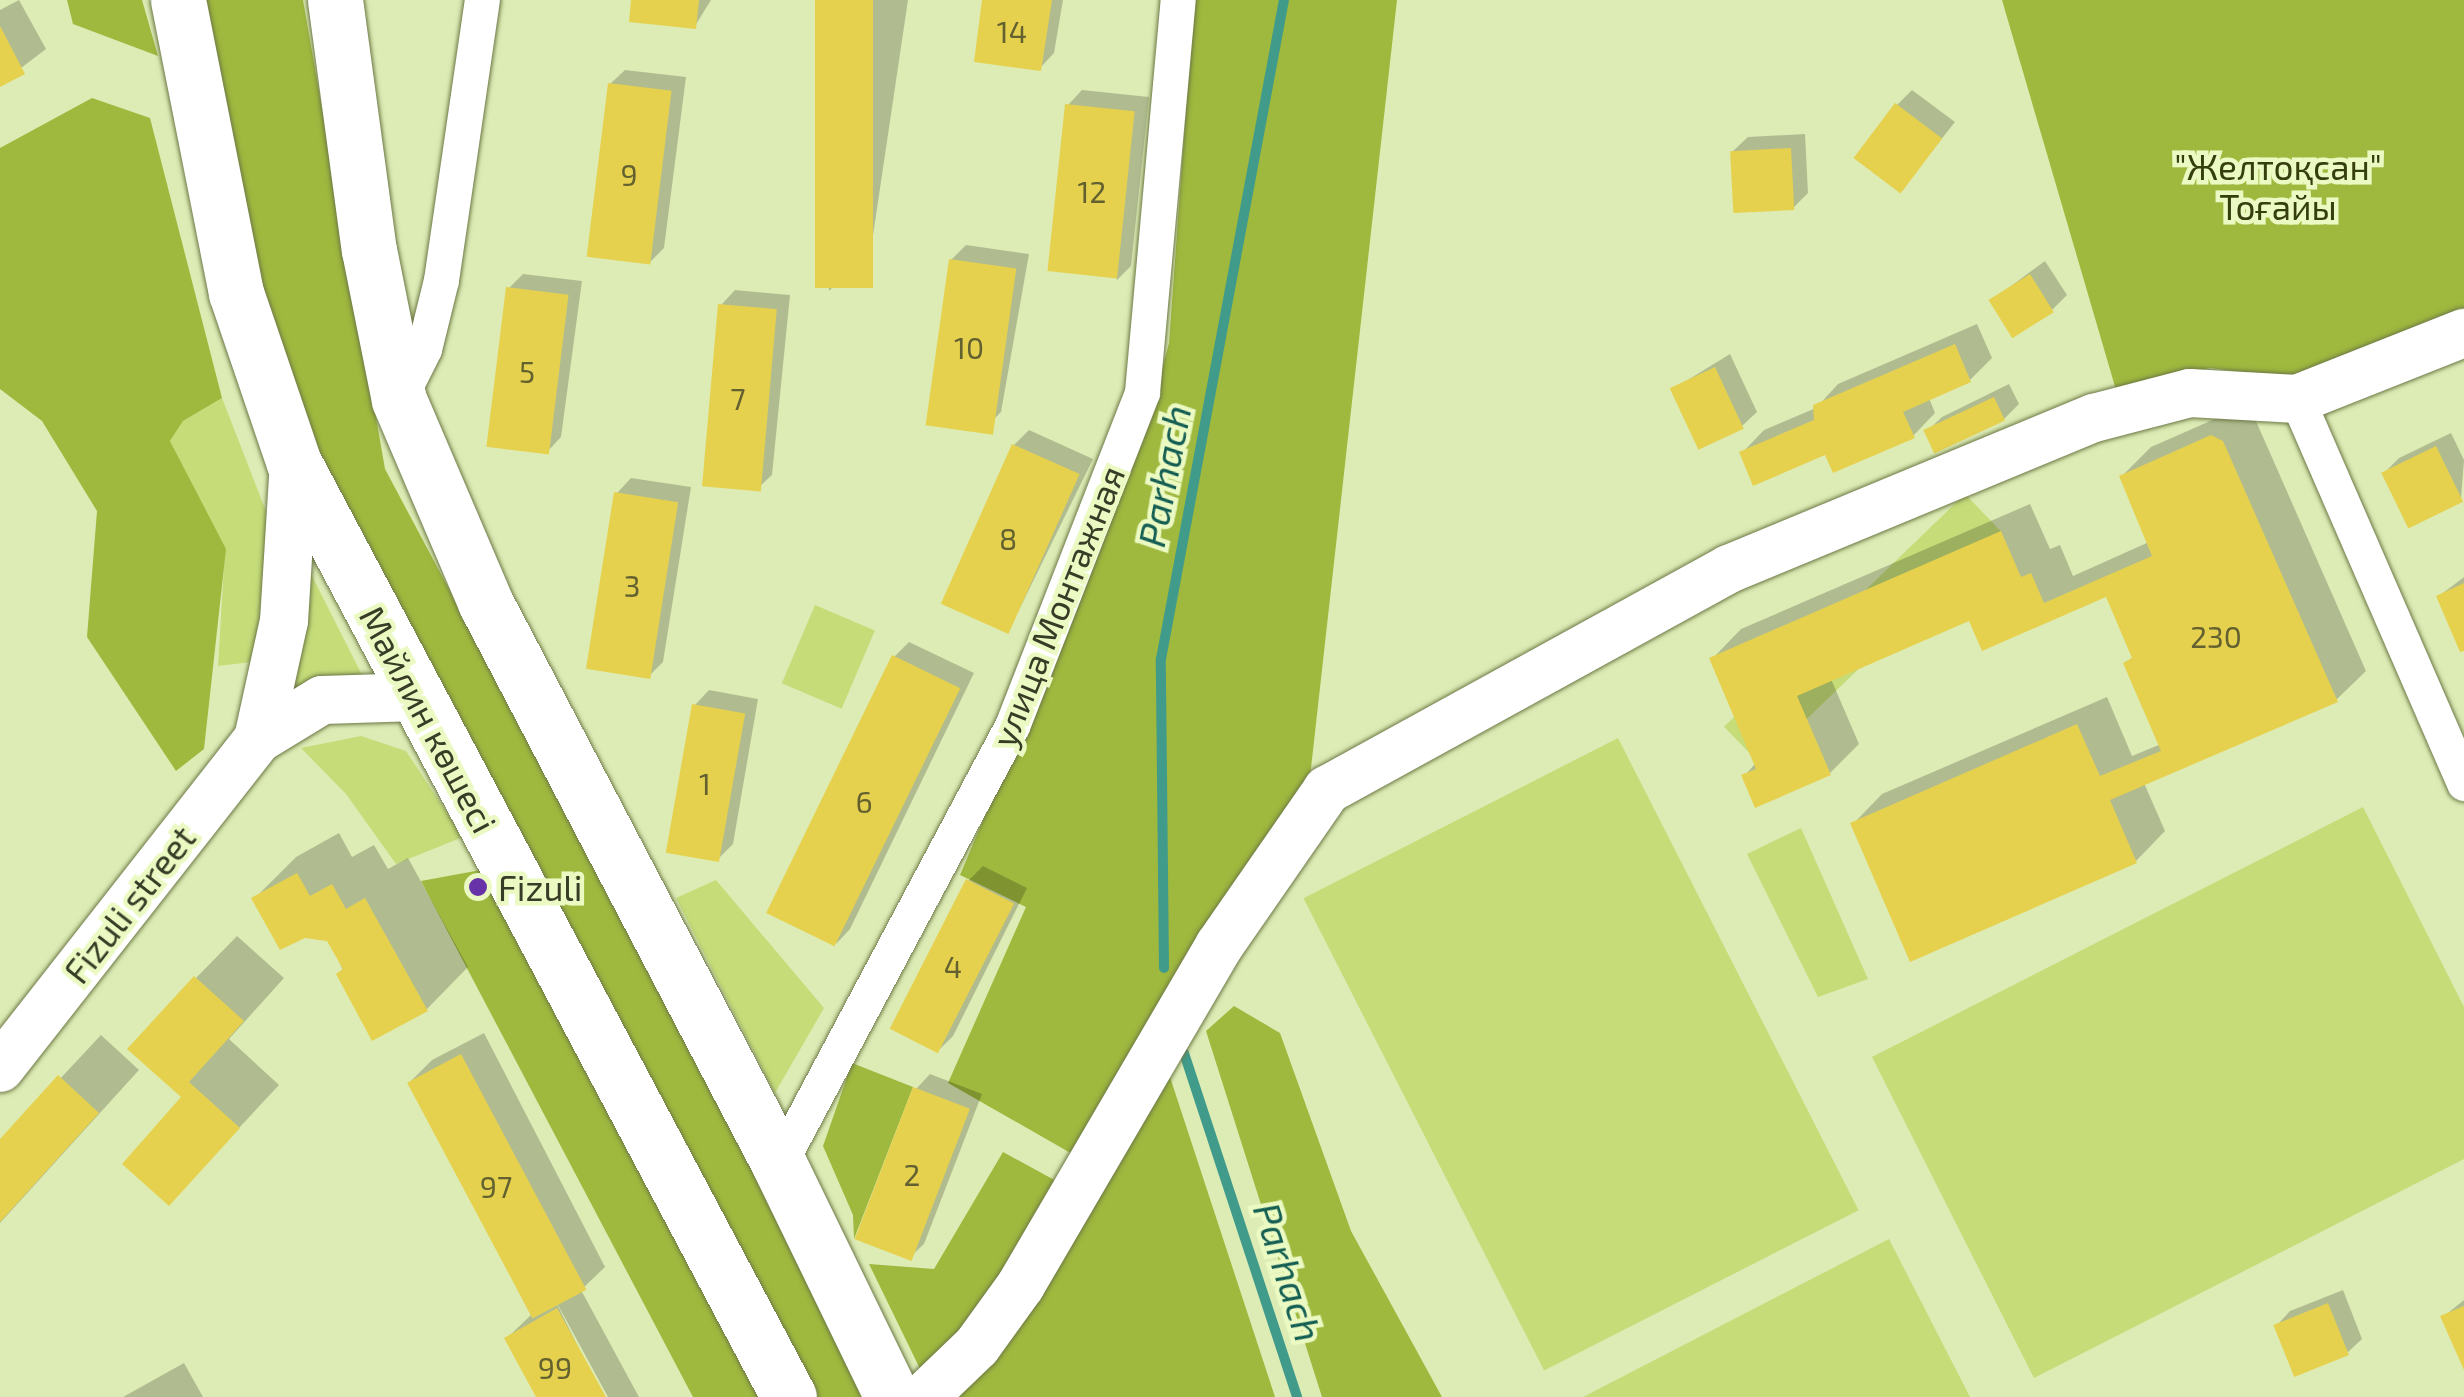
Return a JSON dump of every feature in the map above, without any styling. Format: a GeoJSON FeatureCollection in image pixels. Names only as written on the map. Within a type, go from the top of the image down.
{"type":"FeatureCollection","features":[{"type":"Feature","properties":{"kind":"main road","name":"Майлин көшесі"},"geometry":{"type":"LineString","coordinates":[[178,0],[236,293],[294,463],[789,1397]]}},
{"type":"Feature","properties":{"kind":"main road"},"geometry":{"type":"LineString","coordinates":[[335,0],[370,250],[398,400],[485,602],[779,1164],[892,1397]]}},
{"type":"Feature","properties":{"kind":"street"},"geometry":{"type":"LineString","coordinates":[[398,400],[424,349],[441,280],[482,0]]}},
{"type":"Feature","properties":{"kind":"street","name":"улица Монтажная"},"geometry":{"type":"LineString","coordinates":[[779,1164],[1012,726],[1142,392],[1178,0]]}},
{"type":"Feature","properties":{"kind":"street"},"geometry":{"type":"LineString","coordinates":[[924,1397],[976,1346],[1021,1285],[1219,946],[1327,790],[1729,568],[2094,418],[2190,393],[2298,399],[2464,334]]}},
{"type":"Feature","properties":{"kind":"street"},"geometry":{"type":"LineString","coordinates":[[2298,399],[2464,783]]}},
{"type":"Feature","properties":{"kind":"street"},"geometry":{"type":"LineString","coordinates":[[258,739],[284,621],[294,463]]}},
{"type":"Feature","properties":{"kind":"street"},"geometry":{"type":"LineString","coordinates":[[258,739],[322,700],[418,697]]}},
{"type":"Feature","properties":{"kind":"street","name":"Fizuli street"},"geometry":{"type":"LineString","coordinates":[[0,1068],[258,739]]}},
{"type":"Feature","properties":{"kind":"green space"},"geometry":{"type":"Polygon","coordinates":[[[67,0],[142,0],[158,56],[73,24],[67,0]]]}},
{"type":"Feature","properties":{"kind":"green space"},"geometry":{"type":"Polygon","coordinates":[[[191,0],[303,0],[385,469],[714,1087],[865,1397],[805,1397],[305,459],[191,0]]]}},
{"type":"Feature","properties":{"kind":"green space"},"geometry":{"type":"Polygon","coordinates":[[[1194,0],[1397,0],[1309,786],[1074,1155],[948,1083],[1026,907],[960,875],[1143,441],[1169,343],[1194,0]]]}},
{"type":"Feature","properties":{"kind":"green space","name":"\"Желтоқсан\" Тоғайы"},"geometry":{"type":"Polygon","coordinates":[[[2002,0],[2464,0],[2464,314],[2298,379],[2210,368],[2116,390],[2002,0]]]}},
{"type":"Feature","properties":{"kind":"green space"},"geometry":{"type":"Polygon","coordinates":[[[92,98],[150,118],[222,398],[183,421],[170,441],[226,549],[204,749],[176,771],[87,637],[97,511],[42,421],[0,389],[0,148],[92,98]]]}},
{"type":"Feature","properties":{"kind":"green space"},"geometry":{"type":"Polygon","coordinates":[[[222,398],[269,519],[261,661],[218,666],[225,549],[170,441],[183,421],[222,398]]]}},
{"type":"Feature","properties":{"kind":"green space"},"geometry":{"type":"Polygon","coordinates":[[[1965,494],[2001,531],[1760,764],[1724,727],[1965,494]]]}},
{"type":"Feature","properties":{"kind":"green space"},"geometry":{"type":"Polygon","coordinates":[[[302,556],[367,685],[278,698],[302,556]]]}},
{"type":"Feature","properties":{"kind":"green space"},"geometry":{"type":"Polygon","coordinates":[[[815,605],[875,630],[842,709],[782,683],[815,605]]]}},
{"type":"Feature","properties":{"kind":"green space"},"geometry":{"type":"Polygon","coordinates":[[[361,736],[406,751],[463,837],[396,864],[346,794],[301,748],[361,736]]]}},
{"type":"Feature","properties":{"kind":"green space"},"geometry":{"type":"Polygon","coordinates":[[[1618,738],[1859,1210],[1544,1370],[1303,898],[1618,738]]]}},
{"type":"Feature","properties":{"kind":"green space"},"geometry":{"type":"Polygon","coordinates":[[[2363,807],[2464,1007],[2464,1159],[2034,1378],[1872,1057],[2363,807]]]}},
{"type":"Feature","properties":{"kind":"green space"},"geometry":{"type":"Polygon","coordinates":[[[1801,828],[1868,979],[1818,997],[1747,854],[1801,828]]]}},
{"type":"Feature","properties":{"kind":"green space"},"geometry":{"type":"Polygon","coordinates":[[[486,869],[771,1397],[693,1397],[421,881],[486,869]]]}},
{"type":"Feature","properties":{"kind":"green space"},"geometry":{"type":"Polygon","coordinates":[[[716,880],[824,1008],[775,1093],[676,898],[716,880]]]}},
{"type":"Feature","properties":{"kind":"green space"},"geometry":{"type":"Polygon","coordinates":[[[1234,1006],[1280,1033],[1351,1231],[1442,1397],[1322,1397],[1206,1031],[1234,1006]]]}},
{"type":"Feature","properties":{"kind":"green space"},"geometry":{"type":"Polygon","coordinates":[[[852,1063],[913,1087],[854,1239],[853,1215],[823,1146],[852,1063]]]}},
{"type":"Feature","properties":{"kind":"green space"},"geometry":{"type":"Polygon","coordinates":[[[1170,1077],[1275,1397],[959,1397],[1006,1338],[1170,1077]]]}},
{"type":"Feature","properties":{"kind":"green space"},"geometry":{"type":"Polygon","coordinates":[[[1003,1152],[1069,1188],[925,1379],[869,1264],[934,1269],[1003,1152]]]}},
{"type":"Feature","properties":{"kind":"green space"},"geometry":{"type":"Polygon","coordinates":[[[1889,1239],[1970,1397],[1583,1397],[1889,1239]]]}},
{"type":"Feature","properties":{"kind":"building"},"geometry":{"type":"Polygon","coordinates":[[[631,0],[699,0],[696,29],[629,22],[631,0]]]}},
{"type":"Feature","properties":{"kind":"building"},"geometry":{"type":"Polygon","coordinates":[[[815,0],[873,0],[873,288],[815,288],[815,0]]]}},
{"type":"Feature","properties":{"kind":"building"},"geometry":{"type":"Polygon","coordinates":[[[982,0],[1052,0],[1041,71],[974,62],[982,0]]]}},
{"type":"Feature","properties":{"kind":"building"},"geometry":{"type":"Polygon","coordinates":[[[0,26],[25,74],[0,87],[0,26]]]}},
{"type":"Feature","properties":{"kind":"building"},"geometry":{"type":"Polygon","coordinates":[[[608,83],[672,91],[650,264],[587,257],[608,83]]]}},
{"type":"Feature","properties":{"kind":"building"},"geometry":{"type":"Polygon","coordinates":[[[1895,103],[1942,139],[1901,194],[1853,158],[1895,103]]]}},
{"type":"Feature","properties":{"kind":"building"},"geometry":{"type":"Polygon","coordinates":[[[1065,104],[1135,111],[1117,278],[1047,271],[1065,104]]]}},
{"type":"Feature","properties":{"kind":"building"},"geometry":{"type":"Polygon","coordinates":[[[1791,148],[1794,210],[1733,213],[1730,151],[1791,148]]]}},
{"type":"Feature","properties":{"kind":"building"},"geometry":{"type":"Polygon","coordinates":[[[949,259],[1016,268],[993,435],[926,425],[949,259]]]}},
{"type":"Feature","properties":{"kind":"building"},"geometry":{"type":"Polygon","coordinates":[[[2030,274],[2054,312],[2012,338],[1988,300],[2030,274]]]}},
{"type":"Feature","properties":{"kind":"building"},"geometry":{"type":"Polygon","coordinates":[[[506,287],[569,295],[549,454],[486,447],[506,287]]]}},
{"type":"Feature","properties":{"kind":"building"},"geometry":{"type":"Polygon","coordinates":[[[718,304],[777,309],[761,491],[702,486],[718,304]]]}},
{"type":"Feature","properties":{"kind":"building"},"geometry":{"type":"Polygon","coordinates":[[[1955,344],[1971,382],[1903,412],[1915,438],[1833,473],[1825,455],[1753,486],[1739,452],[1814,420],[1813,405],[1955,344]]]}},
{"type":"Feature","properties":{"kind":"building"},"geometry":{"type":"Polygon","coordinates":[[[1715,367],[1744,429],[1698,450],[1670,388],[1715,367]]]}},
{"type":"Feature","properties":{"kind":"building"},"geometry":{"type":"Polygon","coordinates":[[[1994,397],[2005,421],[1934,454],[1923,430],[1994,397]]]}},
{"type":"Feature","properties":{"kind":"building"},"geometry":{"type":"Polygon","coordinates":[[[2211,435],[2223,441],[2338,702],[2110,800],[2137,863],[1910,962],[1850,823],[2077,724],[2100,776],[2161,751],[2123,663],[2132,658],[2106,597],[1982,651],[1969,621],[1797,696],[1831,775],[1755,808],[1741,775],[1756,769],[1709,658],[2001,531],[2021,577],[2031,573],[2044,603],[2152,556],[2119,476],[2211,435]]]}},
{"type":"Feature","properties":{"kind":"building"},"geometry":{"type":"Polygon","coordinates":[[[1012,444],[1080,474],[1008,634],[941,604],[1012,444]]]}},
{"type":"Feature","properties":{"kind":"building"},"geometry":{"type":"Polygon","coordinates":[[[2436,446],[2463,502],[2408,528],[2381,473],[2436,446]]]}},
{"type":"Feature","properties":{"kind":"building"},"geometry":{"type":"Polygon","coordinates":[[[614,492],[678,502],[650,679],[586,669],[614,492]]]}},
{"type":"Feature","properties":{"kind":"building"},"geometry":{"type":"Polygon","coordinates":[[[2464,583],[2464,651],[2460,652],[2436,596],[2464,583]]]}},
{"type":"Feature","properties":{"kind":"building"},"geometry":{"type":"Polygon","coordinates":[[[892,655],[960,688],[834,946],[766,913],[892,655]]]}},
{"type":"Feature","properties":{"kind":"building"},"geometry":{"type":"Polygon","coordinates":[[[692,704],[745,713],[719,862],[666,853],[692,704]]]}},
{"type":"Feature","properties":{"kind":"building"},"geometry":{"type":"Polygon","coordinates":[[[297,873],[310,896],[332,884],[346,909],[365,898],[428,1011],[372,1041],[336,974],[343,969],[327,941],[305,938],[280,950],[251,898],[297,873]]]}},
{"type":"Feature","properties":{"kind":"building"},"geometry":{"type":"Polygon","coordinates":[[[966,879],[1014,904],[938,1053],[890,1029],[966,879]]]}},
{"type":"Feature","properties":{"kind":"building"},"geometry":{"type":"Polygon","coordinates":[[[194,976],[244,1021],[189,1082],[240,1128],[169,1206],[122,1164],[181,1097],[127,1049],[194,976]]]}},
{"type":"Feature","properties":{"kind":"building"},"geometry":{"type":"Polygon","coordinates":[[[461,1054],[586,1290],[532,1318],[407,1083],[461,1054]]]}},
{"type":"Feature","properties":{"kind":"building"},"geometry":{"type":"Polygon","coordinates":[[[58,1075],[99,1113],[0,1222],[0,1139],[58,1075]]]}},
{"type":"Feature","properties":{"kind":"building"},"geometry":{"type":"Polygon","coordinates":[[[913,1087],[970,1109],[912,1261],[855,1239],[913,1087]]]}},
{"type":"Feature","properties":{"kind":"building"},"geometry":{"type":"Polygon","coordinates":[[[2328,1303],[2349,1355],[2294,1377],[2273,1325],[2328,1303]]]}},
{"type":"Feature","properties":{"kind":"building"},"geometry":{"type":"Polygon","coordinates":[[[2464,1306],[2464,1370],[2440,1316],[2464,1306]]]}},
{"type":"Feature","properties":{"kind":"building"},"geometry":{"type":"Polygon","coordinates":[[[557,1308],[606,1397],[536,1397],[504,1338],[557,1308]]]}},
{"type":"Feature","properties":{"kind":"waterway","name":"Parhach"},"geometry":{"type":"LineString","coordinates":[[1164,968],[1161,659],[1284,0]]}},
{"type":"Feature","properties":{"kind":"waterway","name":"Parhach"},"geometry":{"type":"LineString","coordinates":[[1184,1053],[1297,1397]]}},
{"type":"Feature","properties":{"kind":"place","name":"Fizuli"},"geometry":{"type":"Point","coordinates":[478,887]}}]}
